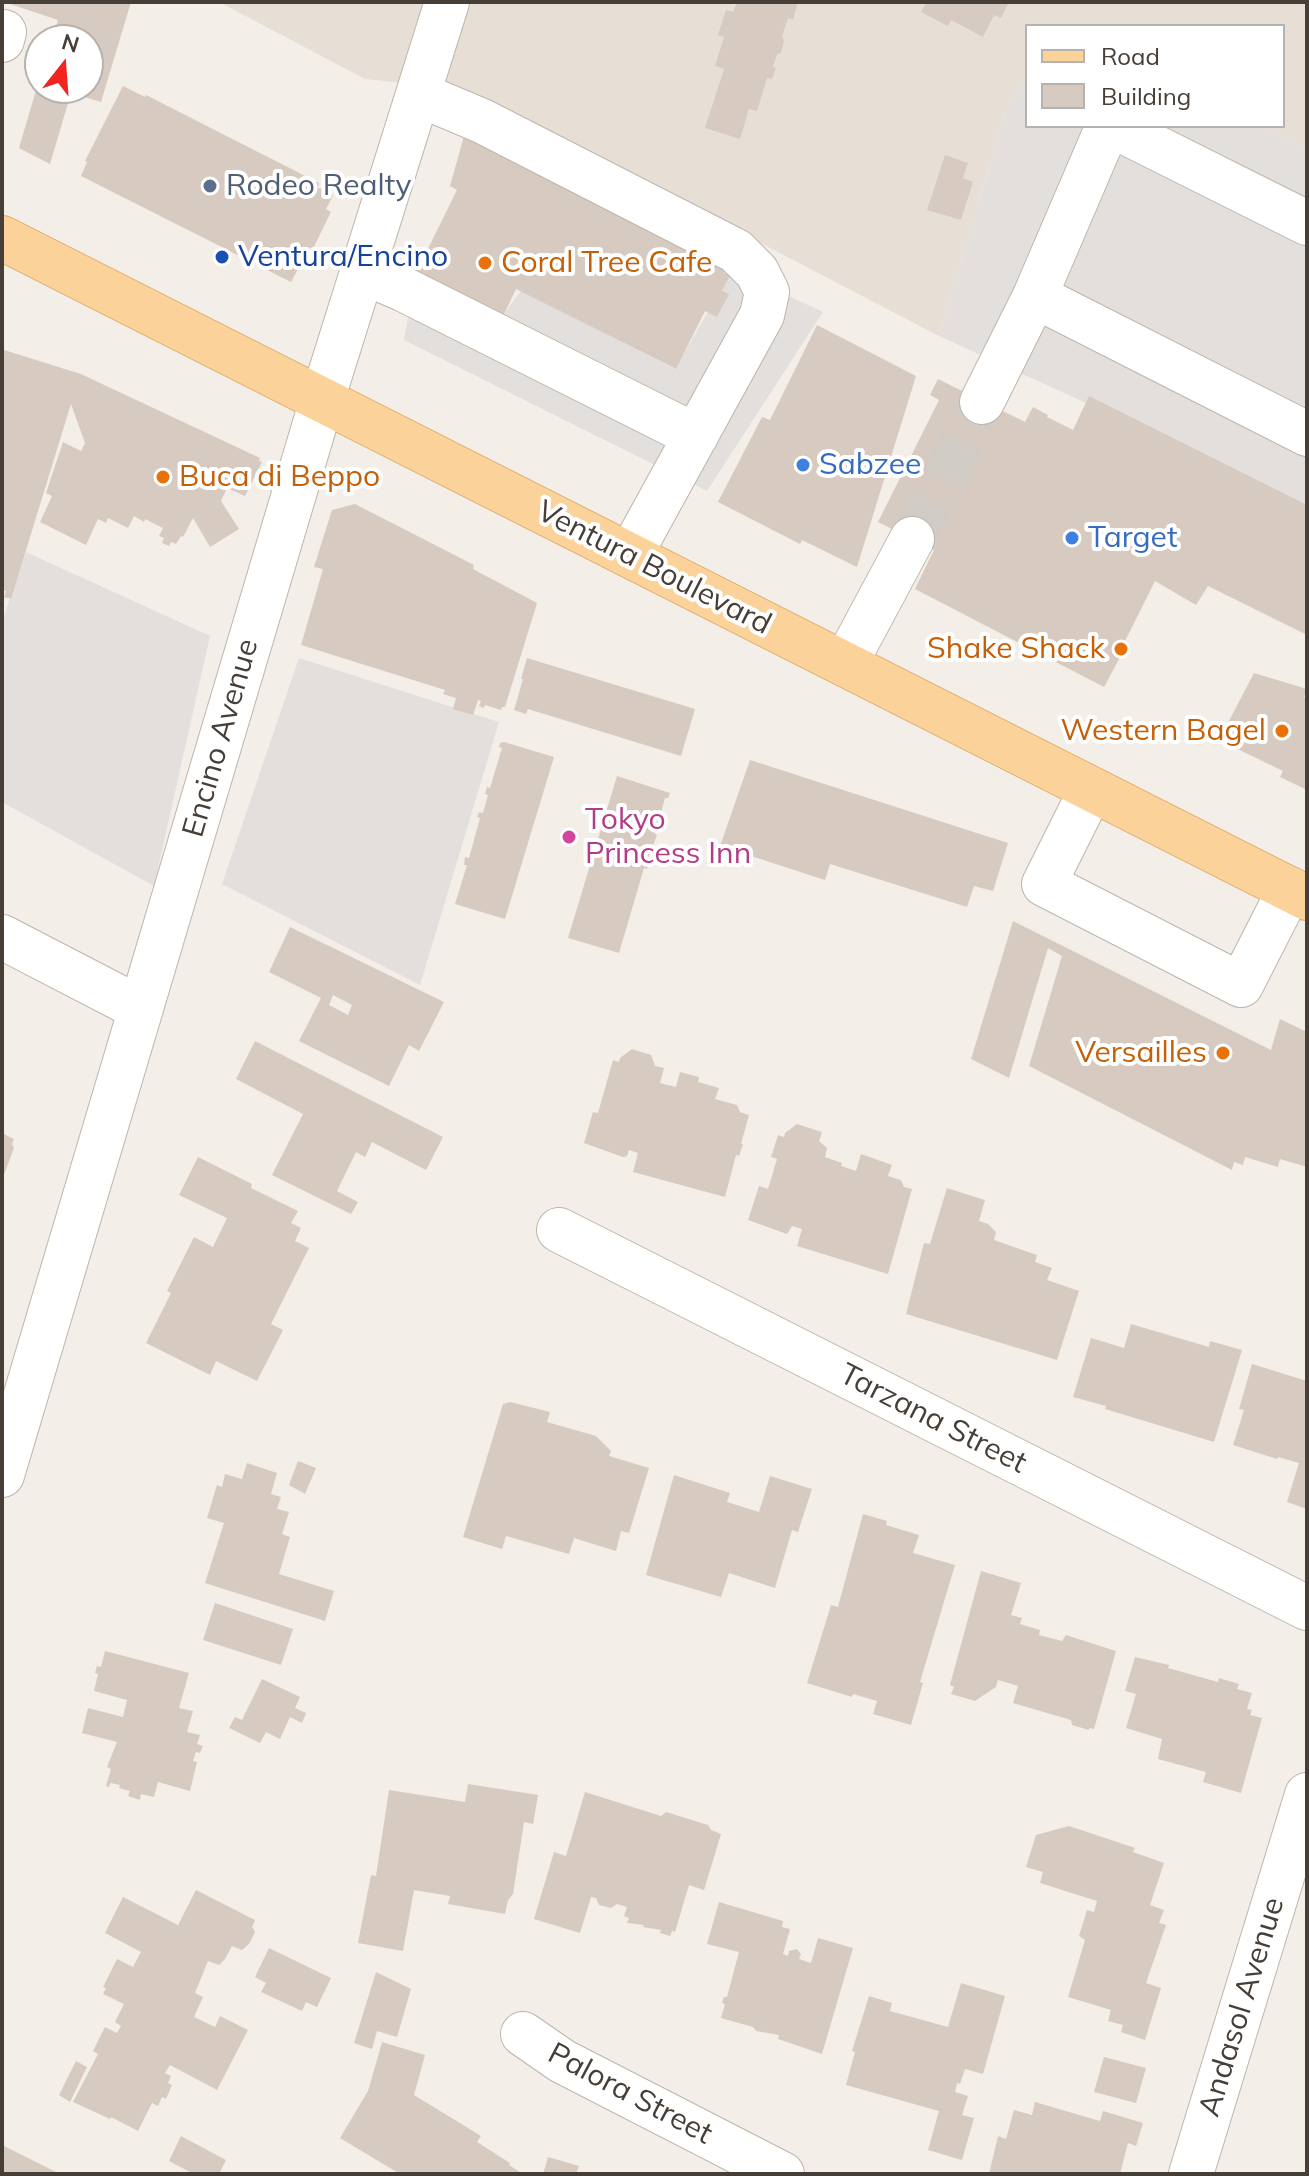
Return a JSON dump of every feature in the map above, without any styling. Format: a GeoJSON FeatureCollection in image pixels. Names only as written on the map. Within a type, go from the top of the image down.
{"type":"FeatureCollection","features":[{"type":"Feature","properties":{"kind":"main road","name":"Ventura Boulevard"},"geometry":{"type":"LineString","coordinates":[[2,238],[1298,894]]}},
{"type":"Feature","properties":{"kind":"street","name":"Encino Avenue"},"geometry":{"type":"LineString","coordinates":[[2,1475],[322,400],[447,2]]}},
{"type":"Feature","properties":{"kind":"street"},"geometry":{"type":"LineString","coordinates":[[418,94],[482,121],[736,251],[757,272],[767,292],[762,315],[630,555]]}},
{"type":"Feature","properties":{"kind":"street"},"geometry":{"type":"LineString","coordinates":[[982,402],[1035,296],[1109,128]]}},
{"type":"Feature","properties":{"kind":"street"},"geometry":{"type":"LineString","coordinates":[[1114,128],[1307,223]]}},
{"type":"Feature","properties":{"kind":"street"},"geometry":{"type":"LineString","coordinates":[[363,272],[403,289],[696,436]]}},
{"type":"Feature","properties":{"kind":"street"},"geometry":{"type":"LineString","coordinates":[[1035,296],[1307,434]]}},
{"type":"Feature","properties":{"kind":"street"},"geometry":{"type":"LineString","coordinates":[[845,664],[912,539]]}},
{"type":"Feature","properties":{"kind":"street"},"geometry":{"type":"LineString","coordinates":[[1091,790],[1044,884],[1241,985],[1298,894]]}},
{"type":"Feature","properties":{"kind":"street"},"geometry":{"type":"LineString","coordinates":[[2,937],[141,1009]]}},
{"type":"Feature","properties":{"kind":"street","name":"Tarzana Street"},"geometry":{"type":"LineString","coordinates":[[559,1230],[1307,1608]]}},
{"type":"Feature","properties":{"kind":"street","name":"Andasol Avenue"},"geometry":{"type":"LineString","coordinates":[[1191,2174],[1307,1795]]}},
{"type":"Feature","properties":{"kind":"street","name":"Palora Street"},"geometry":{"type":"LineString","coordinates":[[523,2034],[562,2061],[782,2174]]}},
{"type":"Feature","properties":{"kind":"shaded area"},"geometry":{"type":"Polygon","coordinates":[[[219,2],[1307,2],[1307,149],[1265,128],[1285,128],[1285,24],[1025,24],[1025,79],[1005,113],[939,336],[465,89],[365,79],[219,2]]]}},
{"type":"Feature","properties":{"kind":"shaded area"},"geometry":{"type":"Polygon","coordinates":[[[1025,79],[1025,128],[1265,128],[1307,149],[1307,514],[1086,403],[939,336],[1005,113],[1025,79]]]}},
{"type":"Feature","properties":{"kind":"shaded area"},"geometry":{"type":"Polygon","coordinates":[[[732,270],[823,312],[707,491],[404,340],[416,273],[502,316],[521,291],[675,369],[732,270]]]}},
{"type":"Feature","properties":{"kind":"shaded area"},"geometry":{"type":"Polygon","coordinates":[[[26,552],[210,636],[154,886],[2,802],[2,622],[26,552]]]}},
{"type":"Feature","properties":{"kind":"shaded area"},"geometry":{"type":"Polygon","coordinates":[[[299,658],[499,722],[420,985],[222,884],[299,658]]]}},
{"type":"Feature","properties":{"kind":"building"},"geometry":{"type":"Polygon","coordinates":[[[4,2],[131,2],[104,92],[104,24],[57,24],[58,20],[4,2]]]}},
{"type":"Feature","properties":{"kind":"building"},"geometry":{"type":"Polygon","coordinates":[[[737,2],[798,2],[793,20],[788,18],[772,79],[767,78],[757,111],[749,109],[740,139],[705,128],[724,69],[715,66],[724,37],[718,35],[726,10],[733,12],[737,2]]]}},
{"type":"Feature","properties":{"kind":"building"},"geometry":{"type":"Polygon","coordinates":[[[927,2],[1009,2],[1001,18],[994,15],[983,37],[951,20],[948,26],[921,12],[927,2]]]}},
{"type":"Feature","properties":{"kind":"building","name":"Rodeo Realty"},"geometry":{"type":"Polygon","coordinates":[[[123,86],[319,183],[318,188],[329,189],[333,196],[326,209],[331,212],[303,269],[299,267],[291,282],[81,176],[85,161],[123,86]]]}},
{"type":"Feature","properties":{"kind":"building"},"geometry":{"type":"Polygon","coordinates":[[[32,104],[68,104],[50,164],[19,148],[32,104]]]}},
{"type":"Feature","properties":{"kind":"building"},"geometry":{"type":"Polygon","coordinates":[[[464,136],[726,270],[724,273],[730,275],[722,291],[729,294],[717,317],[705,311],[676,369],[516,289],[503,316],[416,273],[457,190],[450,186],[464,136]]]}},
{"type":"Feature","properties":{"kind":"building"},"geometry":{"type":"Polygon","coordinates":[[[945,155],[968,163],[963,178],[973,182],[961,220],[927,210],[945,155]]]}},
{"type":"Feature","properties":{"kind":"building"},"geometry":{"type":"Polygon","coordinates":[[[817,325],[916,376],[857,567],[802,540],[800,544],[718,502],[762,417],[770,420],[817,325]]]}},
{"type":"Feature","properties":{"kind":"building"},"geometry":{"type":"Polygon","coordinates":[[[4,350],[81,374],[260,458],[262,462],[245,496],[227,488],[221,501],[239,529],[210,547],[193,518],[183,537],[169,546],[162,543],[164,538],[159,536],[163,528],[145,519],[144,522],[134,516],[128,528],[108,518],[106,523],[98,519],[86,545],[40,522],[52,496],[46,493],[63,442],[81,451],[85,443],[71,404],[11,599],[4,597],[4,350]]]}},
{"type":"Feature","properties":{"kind":"building"},"geometry":{"type":"Polygon","coordinates":[[[938,379],[1025,422],[1033,407],[1073,430],[1089,396],[1307,505],[1307,635],[1208,586],[1196,605],[1155,581],[1104,687],[915,589],[934,550],[878,522],[939,400],[930,395],[938,379]]]}},
{"type":"Feature","properties":{"kind":"building"},"geometry":{"type":"Polygon","coordinates":[[[355,504],[474,565],[473,569],[537,603],[505,707],[501,710],[479,706],[481,701],[478,700],[473,715],[453,709],[456,698],[443,694],[445,690],[301,645],[323,569],[314,567],[332,510],[355,504]]]}},
{"type":"Feature","properties":{"kind":"building"},"geometry":{"type":"Polygon","coordinates":[[[527,658],[695,709],[681,756],[528,709],[526,714],[514,710],[527,658]]]}},
{"type":"Feature","properties":{"kind":"building"},"geometry":{"type":"Polygon","coordinates":[[[1254,673],[1307,689],[1304,697],[1307,698],[1307,790],[1280,777],[1283,771],[1219,740],[1254,673]]]}},
{"type":"Feature","properties":{"kind":"building"},"geometry":{"type":"Polygon","coordinates":[[[500,743],[554,757],[505,919],[455,904],[467,865],[464,865],[465,857],[469,858],[480,818],[477,817],[479,812],[483,813],[487,787],[490,788],[502,748],[499,747],[500,743]]]}},
{"type":"Feature","properties":{"kind":"building"},"geometry":{"type":"Polygon","coordinates":[[[750,760],[1008,843],[993,891],[974,886],[967,907],[830,864],[825,880],[720,846],[750,760]]]}},
{"type":"Feature","properties":{"kind":"building"},"geometry":{"type":"Polygon","coordinates":[[[617,776],[670,793],[665,798],[657,835],[646,863],[649,864],[647,869],[644,868],[619,953],[568,938],[617,776]]]}},
{"type":"Feature","properties":{"kind":"building"},"geometry":{"type":"Polygon","coordinates":[[[1013,921],[1271,1050],[1280,1019],[1307,1032],[1307,1167],[1280,1159],[1278,1167],[1245,1157],[1243,1165],[1234,1162],[1232,1170],[1029,1066],[1062,956],[1048,948],[1009,1078],[971,1059],[1013,921]]]}},
{"type":"Feature","properties":{"kind":"building"},"geometry":{"type":"Polygon","coordinates":[[[290,927],[444,1002],[419,1051],[409,1045],[389,1086],[299,1041],[321,998],[269,972],[290,927]],[[333,995],[329,1005],[348,1015],[352,1005],[333,995]]]}},
{"type":"Feature","properties":{"kind":"building"},"geometry":{"type":"Polygon","coordinates":[[[255,1041],[443,1137],[426,1170],[372,1142],[365,1157],[356,1152],[337,1191],[358,1202],[351,1214],[272,1175],[303,1114],[236,1079],[255,1041]]]}},
{"type":"Feature","properties":{"kind":"building"},"geometry":{"type":"Polygon","coordinates":[[[632,1049],[651,1055],[655,1066],[664,1068],[660,1083],[676,1087],[680,1072],[699,1077],[698,1082],[719,1088],[715,1099],[737,1105],[740,1112],[749,1115],[725,1197],[633,1172],[638,1153],[629,1150],[623,1157],[584,1143],[593,1112],[598,1113],[613,1060],[619,1062],[632,1049]]]}},
{"type":"Feature","properties":{"kind":"building"},"geometry":{"type":"Polygon","coordinates":[[[797,1124],[822,1132],[819,1141],[827,1148],[825,1157],[856,1171],[861,1154],[892,1165],[888,1176],[901,1180],[904,1187],[912,1189],[888,1274],[797,1246],[802,1229],[792,1226],[787,1234],[748,1220],[759,1186],[768,1189],[777,1159],[771,1157],[778,1135],[784,1137],[797,1124]]]}},
{"type":"Feature","properties":{"kind":"building"},"geometry":{"type":"Polygon","coordinates":[[[2,1133],[14,1139],[14,1148],[2,1180],[2,1133]]]}},
{"type":"Feature","properties":{"kind":"building"},"geometry":{"type":"Polygon","coordinates":[[[198,1157],[298,1211],[291,1223],[301,1228],[295,1241],[309,1248],[271,1324],[283,1330],[257,1381],[216,1361],[210,1375],[146,1343],[194,1237],[213,1247],[227,1218],[179,1195],[198,1157]]]}},
{"type":"Feature","properties":{"kind":"building"},"geometry":{"type":"Polygon","coordinates":[[[947,1188],[985,1200],[979,1221],[996,1232],[994,1240],[1037,1255],[1035,1262],[1052,1268],[1047,1280],[1079,1291],[1057,1360],[906,1314],[924,1243],[930,1244],[947,1188]]]}},
{"type":"Feature","properties":{"kind":"building"},"geometry":{"type":"Polygon","coordinates":[[[1131,1324],[1209,1347],[1210,1341],[1242,1350],[1214,1442],[1073,1397],[1091,1338],[1124,1348],[1131,1324]]]}},
{"type":"Feature","properties":{"kind":"building"},"geometry":{"type":"Polygon","coordinates":[[[1252,1364],[1307,1381],[1307,1509],[1287,1502],[1299,1463],[1233,1445],[1244,1410],[1239,1409],[1252,1364]]]}},
{"type":"Feature","properties":{"kind":"building"},"geometry":{"type":"Polygon","coordinates":[[[510,1402],[550,1412],[547,1422],[596,1436],[611,1451],[609,1456],[649,1468],[629,1533],[621,1531],[616,1551],[574,1538],[569,1554],[506,1536],[502,1549],[463,1537],[503,1404],[510,1402]]]}},
{"type":"Feature","properties":{"kind":"building"},"geometry":{"type":"Polygon","coordinates":[[[298,1461],[316,1468],[305,1494],[289,1485],[298,1461]]]}},
{"type":"Feature","properties":{"kind":"building"},"geometry":{"type":"Polygon","coordinates":[[[247,1463],[277,1473],[271,1494],[281,1497],[277,1509],[289,1512],[282,1534],[290,1537],[279,1574],[334,1591],[325,1621],[205,1583],[224,1523],[207,1518],[217,1485],[222,1487],[225,1474],[242,1479],[247,1463]]]}},
{"type":"Feature","properties":{"kind":"building"},"geometry":{"type":"Polygon","coordinates":[[[674,1475],[730,1493],[727,1502],[759,1512],[770,1476],[812,1489],[798,1532],[792,1530],[775,1588],[729,1573],[721,1597],[646,1575],[674,1475]]]}},
{"type":"Feature","properties":{"kind":"building"},"geometry":{"type":"Polygon","coordinates":[[[863,1514],[919,1535],[913,1553],[955,1565],[920,1682],[923,1683],[911,1725],[873,1714],[877,1701],[807,1683],[831,1605],[838,1607],[863,1514]]]}},
{"type":"Feature","properties":{"kind":"building"},"geometry":{"type":"Polygon","coordinates":[[[981,1571],[1021,1583],[1011,1615],[1022,1618],[1020,1624],[1040,1630],[1039,1635],[1062,1641],[1066,1635],[1116,1651],[1094,1729],[1072,1725],[1071,1720],[1013,1703],[1018,1686],[998,1680],[996,1687],[975,1701],[951,1694],[954,1687],[950,1685],[981,1571]]]}},
{"type":"Feature","properties":{"kind":"building"},"geometry":{"type":"Polygon","coordinates":[[[215,1603],[293,1629],[281,1665],[203,1640],[215,1603]]]}},
{"type":"Feature","properties":{"kind":"building"},"geometry":{"type":"Polygon","coordinates":[[[105,1651],[189,1673],[179,1708],[193,1711],[187,1732],[200,1735],[197,1744],[203,1746],[200,1753],[196,1752],[193,1761],[197,1762],[190,1791],[158,1782],[154,1797],[141,1794],[140,1800],[128,1796],[130,1791],[119,1788],[120,1785],[110,1783],[109,1787],[106,1786],[111,1769],[107,1767],[117,1742],[82,1733],[88,1708],[123,1717],[127,1700],[94,1691],[98,1674],[95,1673],[97,1666],[101,1667],[105,1651]]]}},
{"type":"Feature","properties":{"kind":"building"},"geometry":{"type":"Polygon","coordinates":[[[1135,1657],[1218,1682],[1219,1678],[1239,1684],[1237,1689],[1252,1693],[1247,1709],[1252,1710],[1250,1715],[1262,1718],[1241,1793],[1203,1782],[1206,1772],[1158,1759],[1162,1739],[1126,1728],[1136,1694],[1125,1691],[1135,1657]]]}},
{"type":"Feature","properties":{"kind":"building"},"geometry":{"type":"Polygon","coordinates":[[[262,1679],[300,1697],[295,1708],[306,1713],[302,1723],[290,1717],[280,1739],[266,1732],[260,1743],[229,1728],[235,1717],[242,1720],[262,1679]]]}},
{"type":"Feature","properties":{"kind":"building"},"geometry":{"type":"Polygon","coordinates":[[[468,1784],[538,1795],[533,1824],[524,1822],[513,1894],[508,1900],[505,1914],[448,1904],[450,1896],[414,1890],[403,1951],[358,1943],[371,1875],[376,1876],[389,1790],[465,1802],[468,1784]]]}},
{"type":"Feature","properties":{"kind":"building"},"geometry":{"type":"Polygon","coordinates":[[[585,1792],[661,1816],[666,1812],[708,1825],[711,1830],[721,1834],[704,1890],[689,1885],[675,1932],[672,1931],[670,1936],[660,1933],[661,1930],[627,1923],[629,1918],[624,1916],[627,1907],[599,1905],[596,1898],[591,1897],[580,1933],[534,1919],[554,1852],[566,1856],[585,1792]]]}},
{"type":"Feature","properties":{"kind":"building"},"geometry":{"type":"Polygon","coordinates":[[[1069,1826],[1135,1848],[1133,1852],[1164,1863],[1150,1905],[1164,1910],[1159,1923],[1166,1925],[1146,1983],[1161,1988],[1145,2040],[1121,2032],[1123,2025],[1108,2021],[1111,2010],[1068,1997],[1085,1940],[1079,1936],[1087,1910],[1094,1912],[1097,1901],[1040,1883],[1043,1872],[1026,1867],[1036,1835],[1069,1826]]]}},
{"type":"Feature","properties":{"kind":"building"},"geometry":{"type":"Polygon","coordinates":[[[196,1890],[255,1920],[252,1927],[255,1932],[242,1950],[232,1946],[219,1965],[208,1961],[195,1993],[203,1997],[194,2017],[215,2027],[220,2016],[248,2030],[217,2090],[170,2065],[165,2073],[171,2076],[168,2083],[172,2085],[166,2099],[162,2097],[158,2106],[152,2103],[138,2131],[73,2102],[98,2054],[93,2051],[105,2027],[117,2033],[121,2026],[115,2022],[124,2004],[103,1994],[106,1988],[103,1987],[117,1959],[133,1967],[141,1952],[105,1933],[123,1897],[178,1925],[196,1890]]]}},
{"type":"Feature","properties":{"kind":"building"},"geometry":{"type":"Polygon","coordinates":[[[719,1902],[783,1921],[782,1927],[790,1929],[783,1954],[788,1956],[789,1951],[797,1949],[801,1954],[799,1959],[811,1963],[818,1938],[853,1948],[822,2054],[778,2039],[779,2035],[756,2031],[753,2027],[721,2018],[725,2004],[722,2003],[727,1997],[739,1952],[707,1944],[719,1902]]]}},
{"type":"Feature","properties":{"kind":"building"},"geometry":{"type":"Polygon","coordinates":[[[269,1948],[331,1978],[317,2007],[306,2002],[302,2011],[261,1992],[266,1983],[255,1977],[269,1948]]]}},
{"type":"Feature","properties":{"kind":"building"},"geometry":{"type":"Polygon","coordinates":[[[376,1972],[411,1989],[397,2037],[377,2031],[372,2049],[354,2043],[376,1972]]]}},
{"type":"Feature","properties":{"kind":"building"},"geometry":{"type":"Polygon","coordinates":[[[961,1983],[1005,1996],[983,2074],[965,2069],[960,2084],[957,2083],[955,2092],[968,2096],[962,2115],[974,2118],[962,2160],[928,2150],[939,2111],[846,2085],[855,2052],[852,2051],[869,1996],[892,2003],[890,2011],[948,2027],[961,1983]]]}},
{"type":"Feature","properties":{"kind":"building"},"geometry":{"type":"Polygon","coordinates":[[[382,2042],[425,2055],[414,2095],[481,2136],[477,2142],[510,2163],[519,2174],[400,2174],[340,2138],[368,2091],[382,2042]]]}},
{"type":"Feature","properties":{"kind":"building"},"geometry":{"type":"Polygon","coordinates":[[[1104,2057],[1146,2068],[1136,2103],[1094,2092],[1104,2057]]]}},
{"type":"Feature","properties":{"kind":"building"},"geometry":{"type":"Polygon","coordinates":[[[76,2061],[87,2067],[70,2102],[59,2095],[76,2061]]]}},
{"type":"Feature","properties":{"kind":"building"},"geometry":{"type":"Polygon","coordinates":[[[1035,2102],[1100,2121],[1103,2111],[1143,2123],[1136,2146],[1128,2143],[1120,2174],[989,2174],[998,2136],[1006,2139],[1014,2110],[1032,2115],[1035,2102]]]}},
{"type":"Feature","properties":{"kind":"building"},"geometry":{"type":"Polygon","coordinates":[[[181,2136],[226,2160],[219,2174],[194,2174],[169,2161],[181,2136]]]}},
{"type":"Feature","properties":{"kind":"building"},"geometry":{"type":"Polygon","coordinates":[[[2,2145],[60,2174],[2,2174],[2,2145]]]}},
{"type":"Feature","properties":{"kind":"building"},"geometry":{"type":"Polygon","coordinates":[[[548,2157],[579,2166],[576,2174],[543,2174],[548,2157]]]}},
{"type":"Feature","properties":{"kind":"tunnel"},"geometry":{"type":"LineString","coordinates":[[912,539],[982,402]]}},
{"type":"Feature","properties":{"kind":"place","name":"Rodeo Realty"},"geometry":{"type":"Point","coordinates":[210,186]}},
{"type":"Feature","properties":{"kind":"place","name":"Ventura/Encino"},"geometry":{"type":"Point","coordinates":[222,257]}},
{"type":"Feature","properties":{"kind":"place","name":"Coral Tree Cafe"},"geometry":{"type":"Point","coordinates":[485,263]}},
{"type":"Feature","properties":{"kind":"place","name":"Sabzee"},"geometry":{"type":"Point","coordinates":[803,465]}},
{"type":"Feature","properties":{"kind":"place","name":"Buca di Beppo"},"geometry":{"type":"Point","coordinates":[163,477]}},
{"type":"Feature","properties":{"kind":"place","name":"Target"},"geometry":{"type":"Point","coordinates":[1072,538]}},
{"type":"Feature","properties":{"kind":"place","name":"Shake Shack"},"geometry":{"type":"Point","coordinates":[1121,649]}},
{"type":"Feature","properties":{"kind":"place","name":"Western Bagel"},"geometry":{"type":"Point","coordinates":[1282,731]}},
{"type":"Feature","properties":{"kind":"place","name":"Tokyo Princess Inn"},"geometry":{"type":"Point","coordinates":[569,837]}},
{"type":"Feature","properties":{"kind":"place","name":"Versailles"},"geometry":{"type":"Point","coordinates":[1223,1053]}}]}
